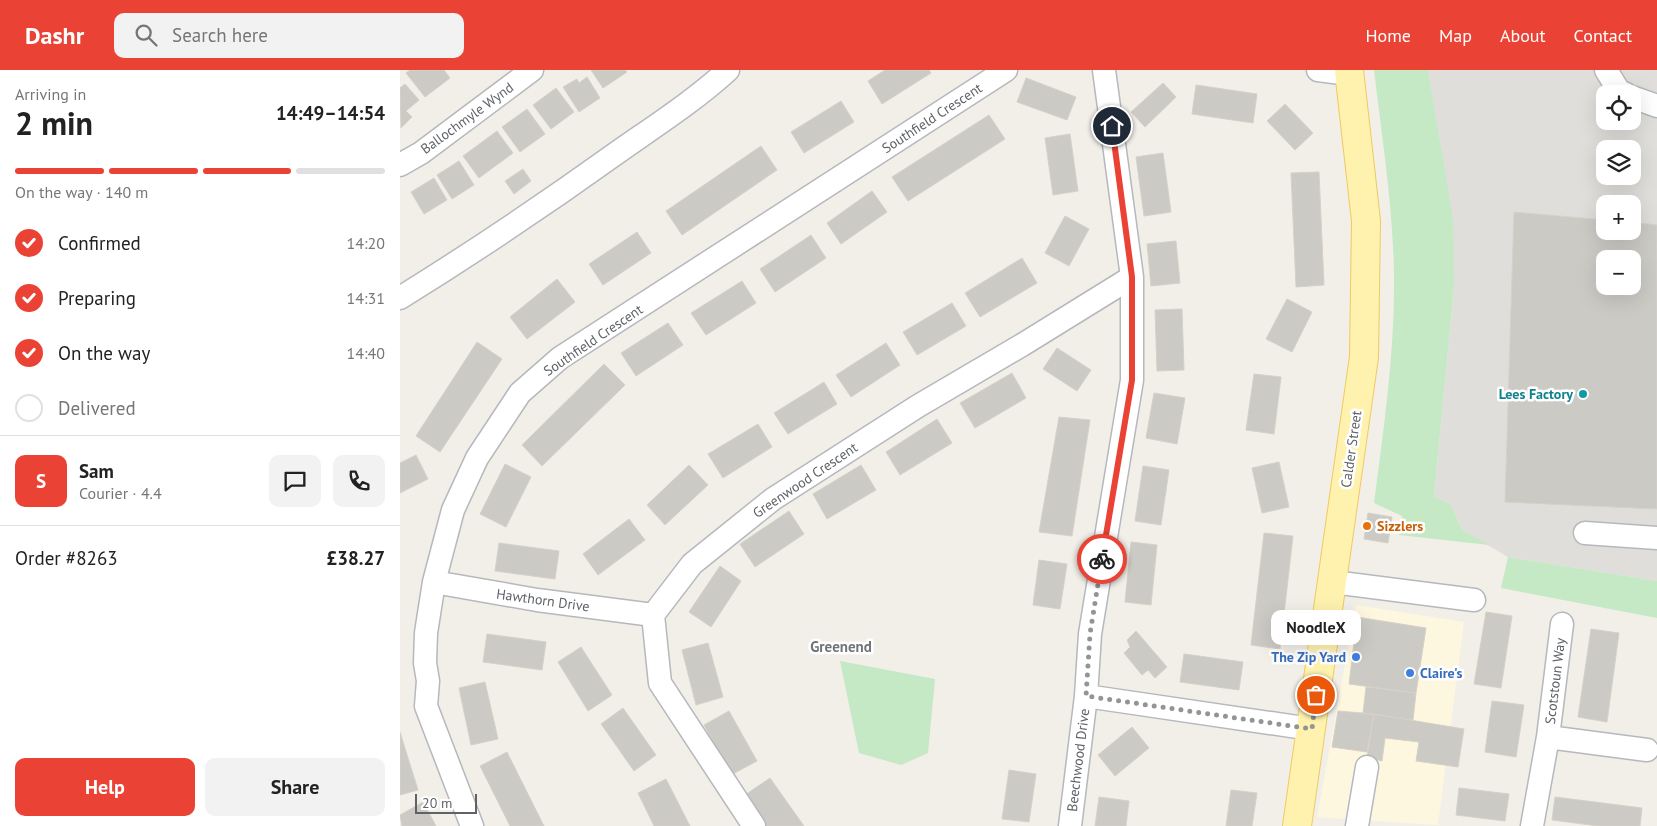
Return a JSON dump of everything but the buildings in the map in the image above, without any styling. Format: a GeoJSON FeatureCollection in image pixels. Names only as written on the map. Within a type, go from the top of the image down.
{"type":"FeatureCollection","features":[{"type":"Feature","properties":{"kind":"main road","name":"Calder Street"},"geometry":{"type":"LineString","coordinates":[[1297,826],[1364,357],[1367,277],[1366,221],[1362,168],[1349,72]]}},
{"type":"Feature","properties":{"kind":"street","name":"Ballochmyle Wynd"},"geometry":{"type":"LineString","coordinates":[[400,164],[421,153],[507,78],[532,70]]}},
{"type":"Feature","properties":{"kind":"street"},"geometry":{"type":"LineString","coordinates":[[400,298],[586,176],[728,70]]}},
{"type":"Feature","properties":{"kind":"street","name":"Southfield Crescent"},"geometry":{"type":"LineString","coordinates":[[472,826],[426,706],[428,681],[425,663],[426,633],[434,582],[453,510],[477,458],[520,393],[560,358],[1006,70]]}},
{"type":"Feature","properties":{"kind":"street","name":"Beechwood Drive"},"geometry":{"type":"LineString","coordinates":[[1070,826],[1086,696],[1090,634],[1132,380],[1132,277],[1104,70]]}},
{"type":"Feature","properties":{"kind":"street"},"geometry":{"type":"LineString","coordinates":[[1318,70],[1349,72]]}},
{"type":"Feature","properties":{"kind":"street"},"geometry":{"type":"LineString","coordinates":[[1606,70],[1616,85]]}},
{"type":"Feature","properties":{"kind":"street"},"geometry":{"type":"LineString","coordinates":[[1641,100],[1657,106]]}},
{"type":"Feature","properties":{"kind":"street","name":"Greenwood Crescent"},"geometry":{"type":"LineString","coordinates":[[653,615],[692,564],[773,499],[918,406],[1132,277]]}},
{"type":"Feature","properties":{"kind":"street"},"geometry":{"type":"LineString","coordinates":[[1585,533],[1657,538]]}},
{"type":"Feature","properties":{"kind":"street","name":"Hawthorn Drive"},"geometry":{"type":"LineString","coordinates":[[434,582],[537,600],[653,615]]}},
{"type":"Feature","properties":{"kind":"street"},"geometry":{"type":"LineString","coordinates":[[1333,582],[1474,600]]}},
{"type":"Feature","properties":{"kind":"street"},"geometry":{"type":"LineString","coordinates":[[653,615],[660,683],[754,826]]}},
{"type":"Feature","properties":{"kind":"street","name":"Scotstoun Way"},"geometry":{"type":"LineString","coordinates":[[1532,826],[1548,737],[1562,624]]}},
{"type":"Feature","properties":{"kind":"street"},"geometry":{"type":"LineString","coordinates":[[1086,696],[1312,729]]}},
{"type":"Feature","properties":{"kind":"street","name":"Scotstoun Way"},"geometry":{"type":"LineString","coordinates":[[1548,737],[1647,750]]}},
{"type":"Feature","properties":{"kind":"street"},"geometry":{"type":"LineString","coordinates":[[1357,826],[1367,766]]}},
{"type":"Feature","properties":{"kind":"shaded area"},"geometry":{"type":"Polygon","coordinates":[[[1428,70],[1657,70],[1657,581],[1508,557],[1462,530],[1451,505],[1434,496],[1454,287],[1440,142],[1428,70]]]}},
{"type":"Feature","properties":{"kind":"shaded area"},"geometry":{"type":"Polygon","coordinates":[[[1356,605],[1464,622],[1438,825],[1317,817],[1356,605]]]}},
{"type":"Feature","properties":{"kind":"green space"},"geometry":{"type":"Polygon","coordinates":[[[1374,70],[1428,70],[1453,218],[1454,287],[1434,496],[1451,505],[1462,530],[1489,545],[1399,535],[1402,516],[1374,503],[1391,360],[1394,275],[1389,198],[1374,70]]]}},
{"type":"Feature","properties":{"kind":"green space"},"geometry":{"type":"Polygon","coordinates":[[[1508,557],[1657,581],[1657,618],[1501,588],[1508,557]]]}},
{"type":"Feature","properties":{"kind":"green space"},"geometry":{"type":"Polygon","coordinates":[[[840,661],[935,679],[928,753],[901,765],[859,753],[840,661]]]}},
{"type":"Feature","properties":{"kind":"way so far"},"geometry":{"type":"LineString","coordinates":[[1102,559],[1090,634],[1086,696],[1312,729],[1316,695]]}},
{"type":"Feature","properties":{"kind":"place","name":"Lees Factory"},"geometry":{"type":"Point","coordinates":[1583,394]}},
{"type":"Feature","properties":{"kind":"place","name":"Sizzlers"},"geometry":{"type":"Point","coordinates":[1367,526]}},
{"type":"Feature","properties":{"kind":"place","name":"The Zip Yard"},"geometry":{"type":"Point","coordinates":[1356,657]}},
{"type":"Feature","properties":{"kind":"place","name":"Claire's"},"geometry":{"type":"Point","coordinates":[1410,673]}},
{"type":"Feature","properties":{"kind":"place","name":"NoodleX"},"geometry":{"type":"Point","coordinates":[1316,695]}},
{"type":"Feature","properties":{"kind":"district","name":"Greenend"},"geometry":{"type":"Point","coordinates":[841,647]}},
{"type":"Feature","properties":{"kind":"route"},"geometry":{"type":"LineString","coordinates":[[1102,559],[1132,380],[1132,277],[1112,126]]}}]}
